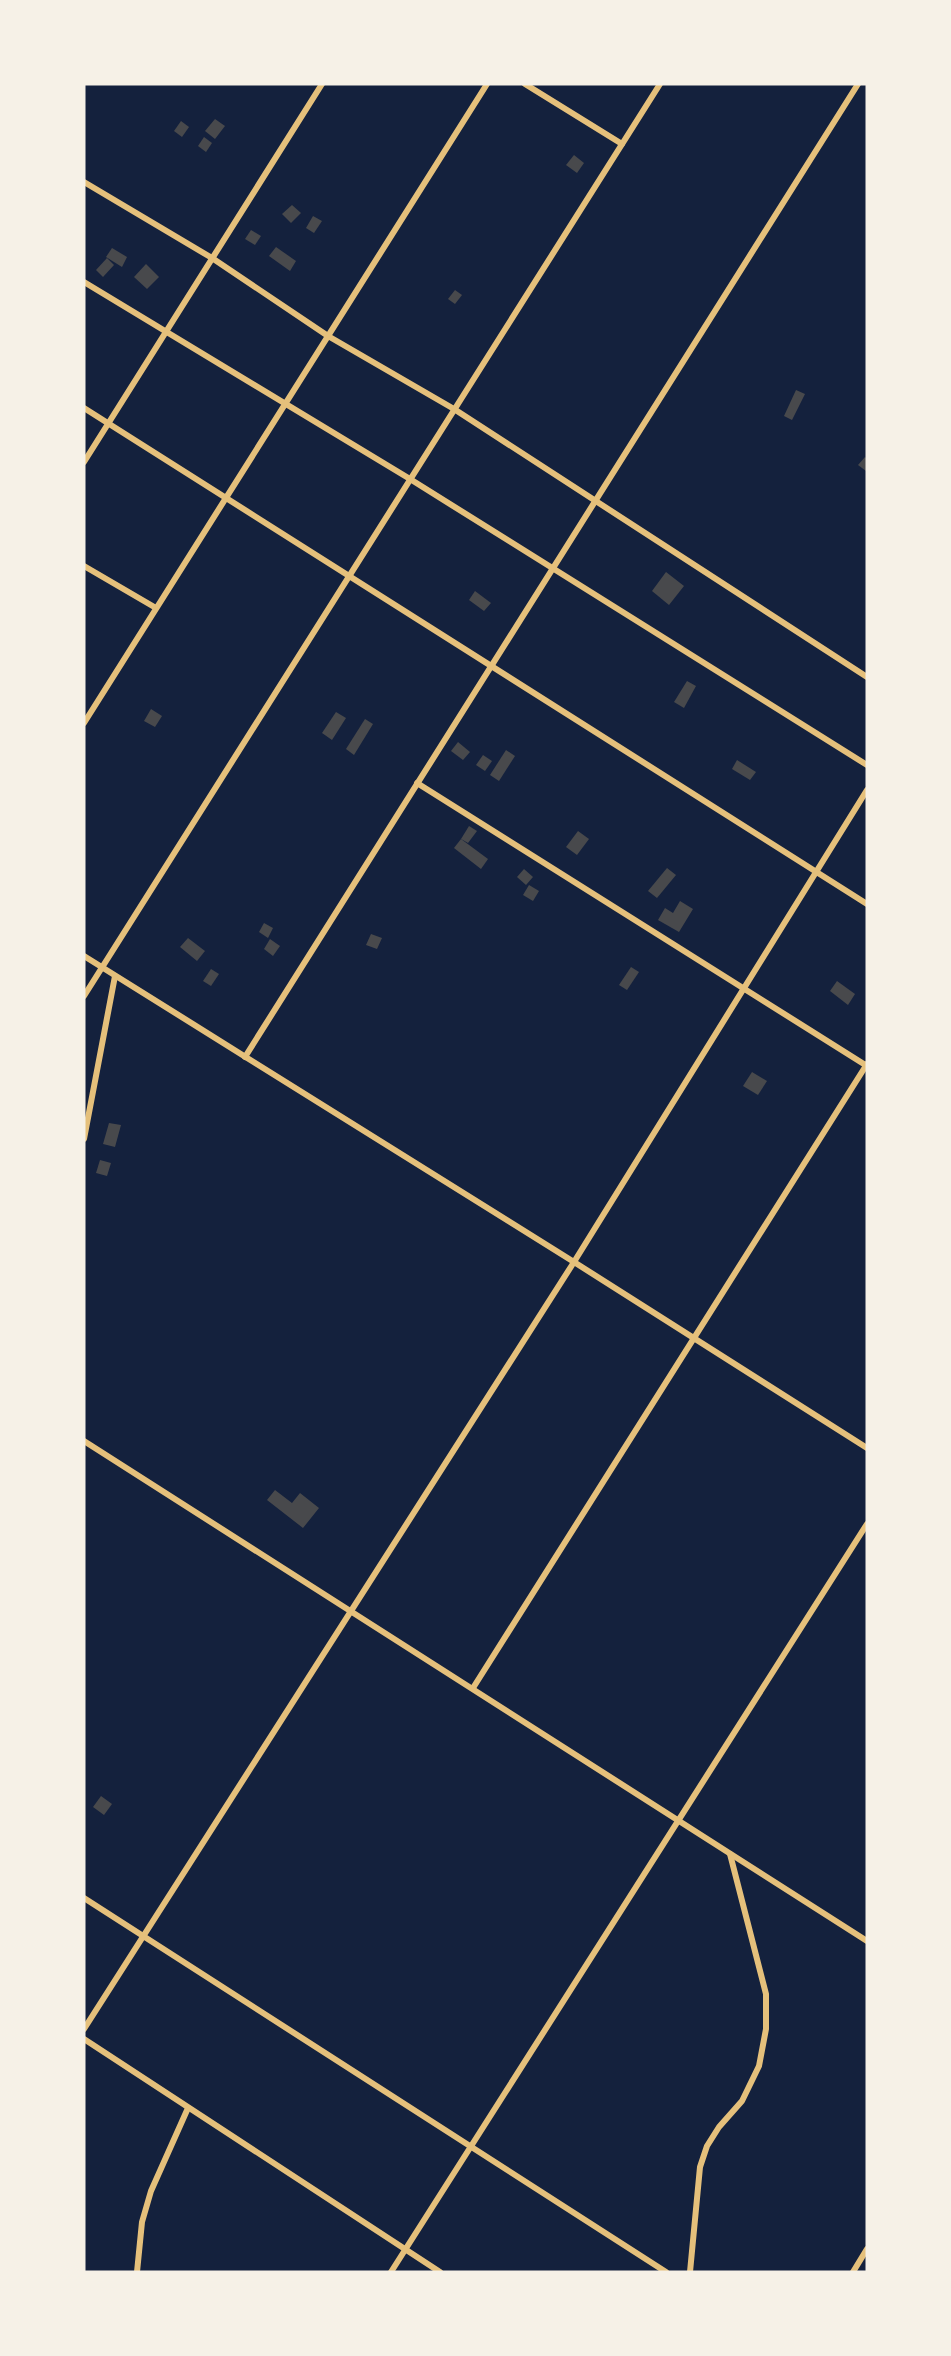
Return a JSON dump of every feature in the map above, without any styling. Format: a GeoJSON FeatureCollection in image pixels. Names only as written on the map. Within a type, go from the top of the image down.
{"type":"FeatureCollection","features":[{"type":"Feature","properties":{"kind":"street"},"geometry":{"type":"LineString","coordinates":[[84,462],[322,84]]}},
{"type":"Feature","properties":{"kind":"street"},"geometry":{"type":"LineString","coordinates":[[84,723],[487,84]]}},
{"type":"Feature","properties":{"kind":"street"},"geometry":{"type":"LineString","coordinates":[[525,84],[622,144]]}},
{"type":"Feature","properties":{"kind":"street"},"geometry":{"type":"LineString","coordinates":[[84,996],[660,84]]}},
{"type":"Feature","properties":{"kind":"street"},"geometry":{"type":"LineString","coordinates":[[245,1057],[858,84]]}},
{"type":"Feature","properties":{"kind":"street"},"geometry":{"type":"LineString","coordinates":[[84,182],[212,258],[328,336],[454,409],[867,677]]}},
{"type":"Feature","properties":{"kind":"street"},"geometry":{"type":"LineString","coordinates":[[84,282],[286,402],[867,765]]}},
{"type":"Feature","properties":{"kind":"street"},"geometry":{"type":"LineString","coordinates":[[84,408],[867,904]]}},
{"type":"Feature","properties":{"kind":"street"},"geometry":{"type":"LineString","coordinates":[[84,566],[156,608]]}},
{"type":"Feature","properties":{"kind":"street"},"geometry":{"type":"LineString","coordinates":[[417,783],[742,989],[867,1065],[473,1688]]}},
{"type":"Feature","properties":{"kind":"street"},"geometry":{"type":"LineString","coordinates":[[84,2029],[574,1262],[867,790]]}},
{"type":"Feature","properties":{"kind":"street"},"geometry":{"type":"LineString","coordinates":[[84,956],[574,1262],[867,1449]]}},
{"type":"Feature","properties":{"kind":"street"},"geometry":{"type":"LineString","coordinates":[[84,1139],[115,976]]}},
{"type":"Feature","properties":{"kind":"street"},"geometry":{"type":"LineString","coordinates":[[84,1442],[867,1941]]}},
{"type":"Feature","properties":{"kind":"street"},"geometry":{"type":"LineString","coordinates":[[391,2272],[867,1524]]}},
{"type":"Feature","properties":{"kind":"street"},"geometry":{"type":"LineString","coordinates":[[690,2272],[700,2167],[706,2146],[742,2101],[759,2066],[766,2029],[766,1994],[730,1854]]}},
{"type":"Feature","properties":{"kind":"street"},"geometry":{"type":"LineString","coordinates":[[84,1898],[666,2272]]}},
{"type":"Feature","properties":{"kind":"street"},"geometry":{"type":"LineString","coordinates":[[84,2039],[440,2272]]}},
{"type":"Feature","properties":{"kind":"street"},"geometry":{"type":"LineString","coordinates":[[137,2272],[142,2222],[151,2191],[188,2108]]}},
{"type":"Feature","properties":{"kind":"street"},"geometry":{"type":"LineString","coordinates":[[853,2272],[867,2249]]}},
{"type":"Feature","properties":{"kind":"building"},"geometry":{"type":"Polygon","coordinates":[[[215,119],[225,126],[215,139],[205,131],[215,119]]]}},
{"type":"Feature","properties":{"kind":"building"},"geometry":{"type":"Polygon","coordinates":[[[181,121],[189,127],[182,137],[174,131],[181,121]]]}},
{"type":"Feature","properties":{"kind":"building"},"geometry":{"type":"Polygon","coordinates":[[[204,137],[212,143],[206,152],[198,146],[204,137]]]}},
{"type":"Feature","properties":{"kind":"building"},"geometry":{"type":"Polygon","coordinates":[[[574,155],[584,163],[577,173],[566,165],[574,155]]]}},
{"type":"Feature","properties":{"kind":"building"},"geometry":{"type":"Polygon","coordinates":[[[292,205],[301,213],[291,223],[282,214],[292,205]]]}},
{"type":"Feature","properties":{"kind":"building"},"geometry":{"type":"Polygon","coordinates":[[[313,216],[322,221],[314,233],[306,228],[313,216]]]}},
{"type":"Feature","properties":{"kind":"building"},"geometry":{"type":"Polygon","coordinates":[[[251,230],[261,236],[255,245],[245,239],[251,230]]]}},
{"type":"Feature","properties":{"kind":"building"},"geometry":{"type":"Polygon","coordinates":[[[276,247],[296,261],[290,271],[269,256],[276,247]]]}},
{"type":"Feature","properties":{"kind":"building"},"geometry":{"type":"Polygon","coordinates":[[[112,248],[127,257],[122,267],[106,257],[112,248]]]}},
{"type":"Feature","properties":{"kind":"building"},"geometry":{"type":"Polygon","coordinates":[[[107,258],[114,265],[103,277],[96,270],[107,258]]]}},
{"type":"Feature","properties":{"kind":"building"},"geometry":{"type":"Polygon","coordinates":[[[146,264],[159,277],[147,289],[134,277],[146,264]]]}},
{"type":"Feature","properties":{"kind":"building"},"geometry":{"type":"Polygon","coordinates":[[[455,290],[462,295],[455,304],[448,299],[455,290]]]}},
{"type":"Feature","properties":{"kind":"building"},"geometry":{"type":"Polygon","coordinates":[[[796,390],[805,394],[792,420],[784,416],[796,390]]]}},
{"type":"Feature","properties":{"kind":"building"},"geometry":{"type":"Polygon","coordinates":[[[865,457],[867,459],[866,471],[858,465],[865,457]]]}},
{"type":"Feature","properties":{"kind":"building"},"geometry":{"type":"Polygon","coordinates":[[[666,572],[684,586],[669,605],[652,591],[666,572]]]}},
{"type":"Feature","properties":{"kind":"building"},"geometry":{"type":"Polygon","coordinates":[[[475,591],[491,603],[484,611],[469,600],[475,591]]]}},
{"type":"Feature","properties":{"kind":"building"},"geometry":{"type":"Polygon","coordinates":[[[687,681],[696,686],[684,708],[674,702],[687,681]]]}},
{"type":"Feature","properties":{"kind":"building"},"geometry":{"type":"Polygon","coordinates":[[[151,709],[162,716],[155,727],[144,721],[151,709]]]}},
{"type":"Feature","properties":{"kind":"building"},"geometry":{"type":"Polygon","coordinates":[[[336,712],[346,718],[332,740],[322,733],[336,712]]]}},
{"type":"Feature","properties":{"kind":"building"},"geometry":{"type":"Polygon","coordinates":[[[365,719],[373,724],[354,755],[346,749],[365,719]]]}},
{"type":"Feature","properties":{"kind":"building"},"geometry":{"type":"Polygon","coordinates":[[[458,742],[470,752],[463,760],[451,751],[458,742]]]}},
{"type":"Feature","properties":{"kind":"building"},"geometry":{"type":"Polygon","coordinates":[[[506,750],[515,756],[499,781],[490,775],[506,750]]]}},
{"type":"Feature","properties":{"kind":"building"},"geometry":{"type":"Polygon","coordinates":[[[483,755],[492,761],[485,771],[476,765],[483,755]]]}},
{"type":"Feature","properties":{"kind":"building"},"geometry":{"type":"Polygon","coordinates":[[[737,760],[756,772],[750,780],[732,769],[737,760]]]}},
{"type":"Feature","properties":{"kind":"building"},"geometry":{"type":"Polygon","coordinates":[[[469,826],[477,831],[468,843],[461,839],[469,826]]]}},
{"type":"Feature","properties":{"kind":"building"},"geometry":{"type":"Polygon","coordinates":[[[578,831],[589,839],[577,855],[566,847],[578,831]]]}},
{"type":"Feature","properties":{"kind":"building"},"geometry":{"type":"Polygon","coordinates":[[[461,839],[488,859],[481,869],[454,848],[461,839]]]}},
{"type":"Feature","properties":{"kind":"building"},"geometry":{"type":"Polygon","coordinates":[[[667,868],[676,875],[657,898],[648,891],[667,868]]]}},
{"type":"Feature","properties":{"kind":"building"},"geometry":{"type":"Polygon","coordinates":[[[524,869],[533,877],[526,885],[517,877],[524,869]]]}},
{"type":"Feature","properties":{"kind":"building"},"geometry":{"type":"Polygon","coordinates":[[[529,885],[539,891],[533,901],[523,895],[529,885]]]}},
{"type":"Feature","properties":{"kind":"building"},"geometry":{"type":"Polygon","coordinates":[[[680,901],[693,909],[679,932],[658,920],[665,908],[673,913],[680,901]]]}},
{"type":"Feature","properties":{"kind":"building"},"geometry":{"type":"Polygon","coordinates":[[[264,923],[273,928],[268,938],[259,932],[264,923]]]}},
{"type":"Feature","properties":{"kind":"building"},"geometry":{"type":"Polygon","coordinates":[[[371,934],[382,938],[377,949],[366,945],[371,934]]]}},
{"type":"Feature","properties":{"kind":"building"},"geometry":{"type":"Polygon","coordinates":[[[188,938],[205,951],[197,961],[180,947],[188,938]]]}},
{"type":"Feature","properties":{"kind":"building"},"geometry":{"type":"Polygon","coordinates":[[[270,939],[280,946],[273,956],[264,949],[270,939]]]}},
{"type":"Feature","properties":{"kind":"building"},"geometry":{"type":"Polygon","coordinates":[[[631,967],[639,972],[627,990],[619,985],[631,967]]]}},
{"type":"Feature","properties":{"kind":"building"},"geometry":{"type":"Polygon","coordinates":[[[211,969],[219,974],[211,986],[203,981],[211,969]]]}},
{"type":"Feature","properties":{"kind":"building"},"geometry":{"type":"Polygon","coordinates":[[[837,981],[855,994],[848,1005],[830,991],[837,981]]]}},
{"type":"Feature","properties":{"kind":"building"},"geometry":{"type":"Polygon","coordinates":[[[752,1072],[767,1081],[758,1095],[743,1086],[752,1072]]]}},
{"type":"Feature","properties":{"kind":"building"},"geometry":{"type":"Polygon","coordinates":[[[109,1123],[121,1125],[115,1147],[103,1144],[109,1123]]]}},
{"type":"Feature","properties":{"kind":"building"},"geometry":{"type":"Polygon","coordinates":[[[100,1160],[111,1163],[107,1176],[96,1173],[100,1160]]]}},
{"type":"Feature","properties":{"kind":"building"},"geometry":{"type":"Polygon","coordinates":[[[275,1490],[292,1503],[300,1493],[319,1508],[303,1528],[267,1500],[275,1490]]]}},
{"type":"Feature","properties":{"kind":"building"},"geometry":{"type":"Polygon","coordinates":[[[101,1796],[112,1804],[104,1815],[93,1807],[101,1796]]]}}]}
